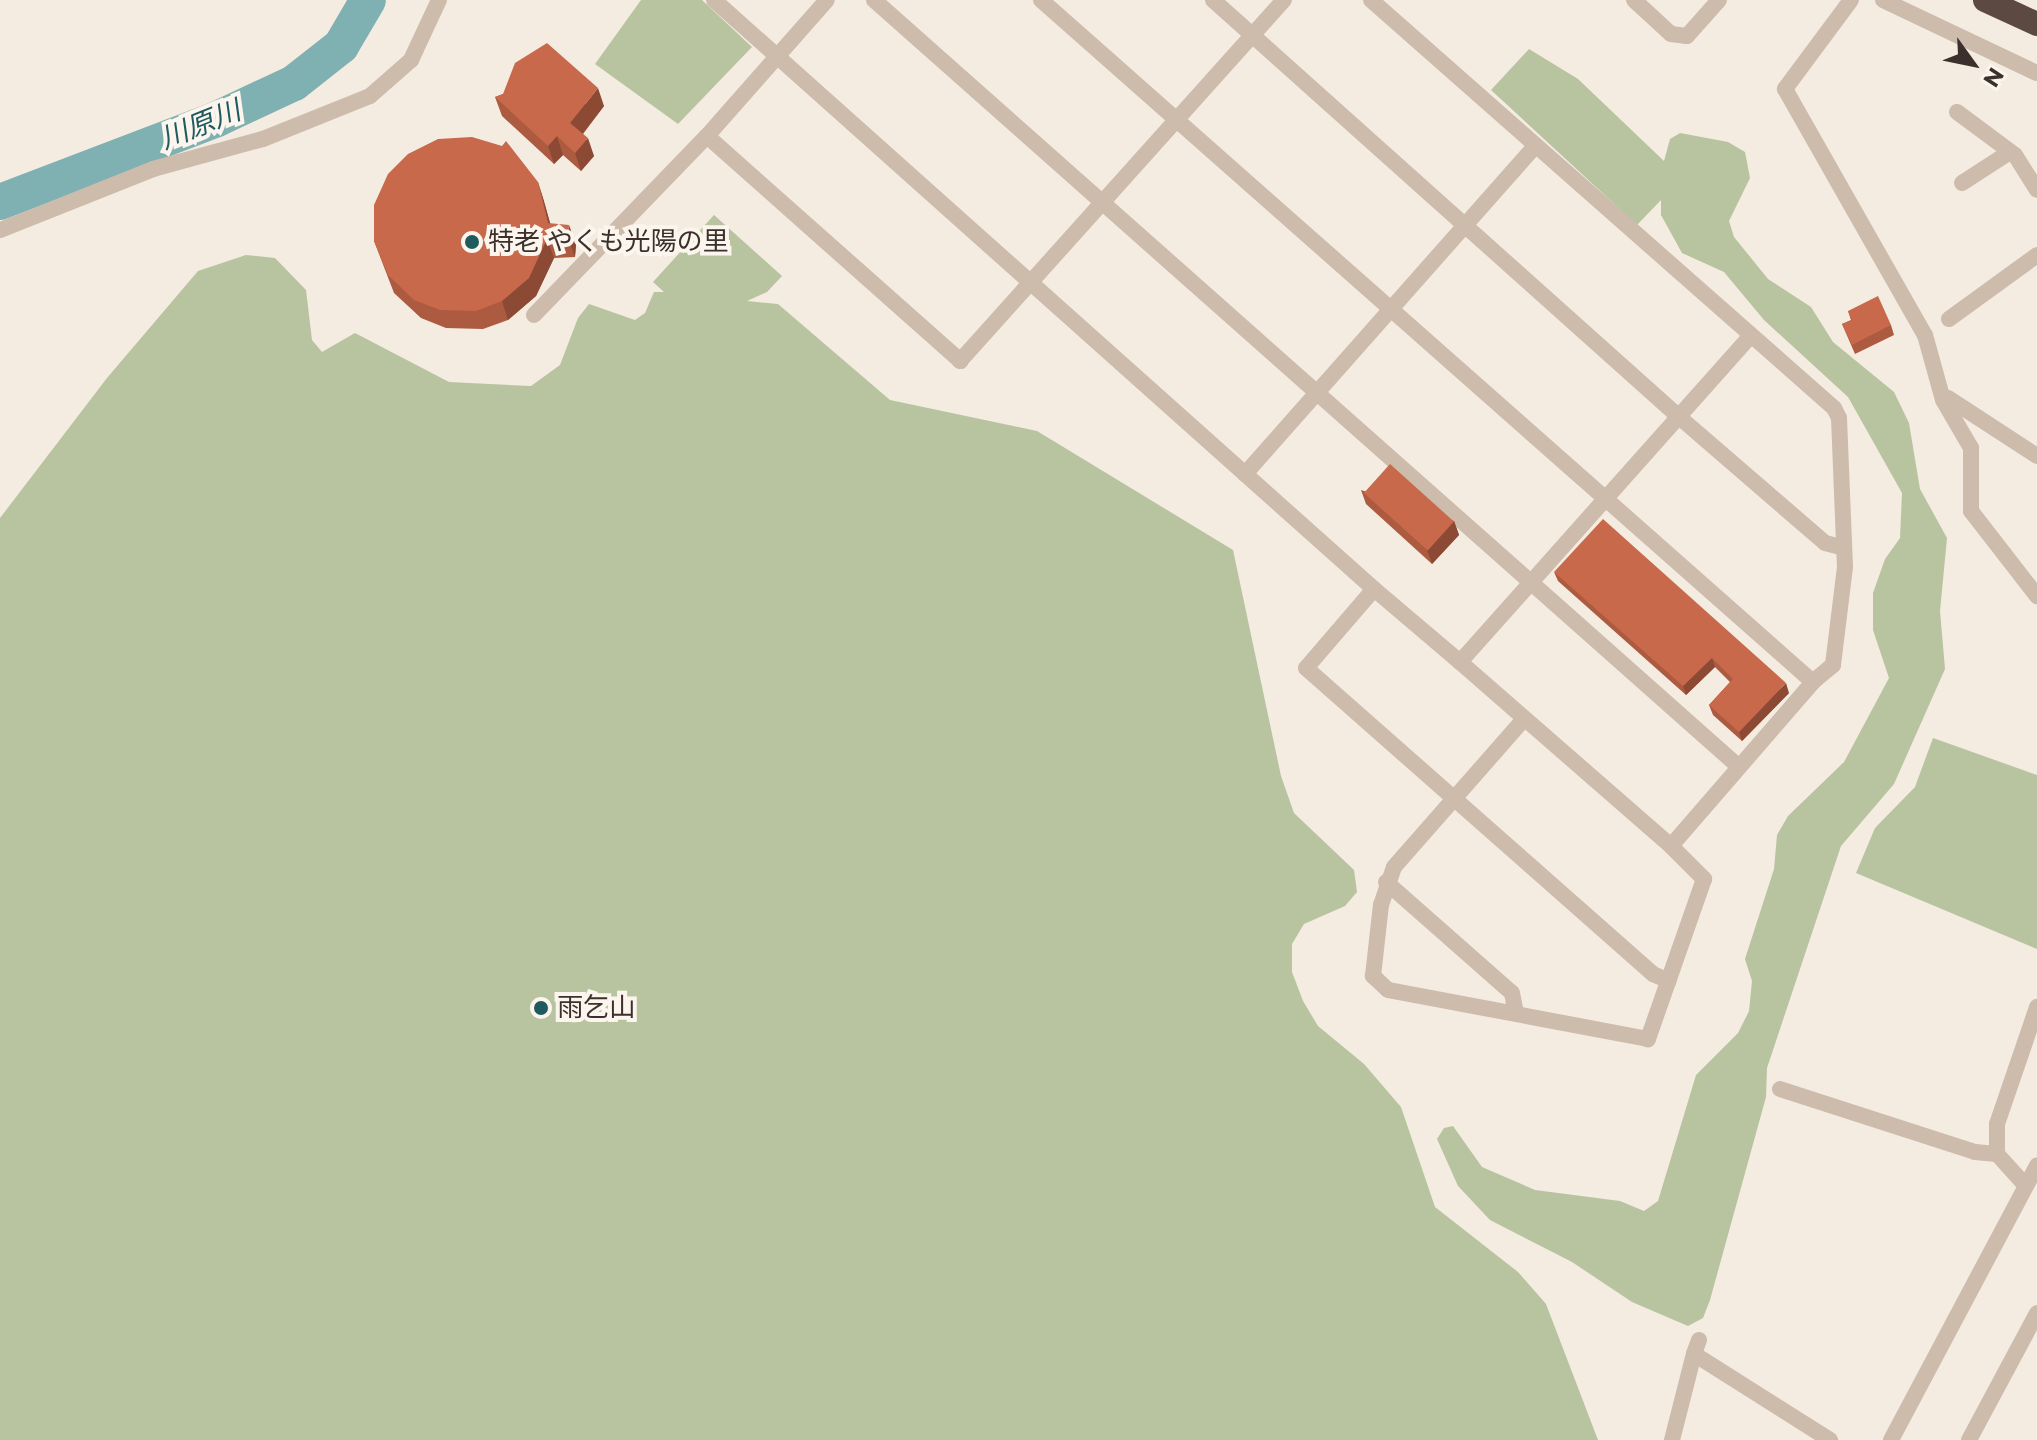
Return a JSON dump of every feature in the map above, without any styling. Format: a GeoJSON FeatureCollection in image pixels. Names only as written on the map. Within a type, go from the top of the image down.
{"type":"FeatureCollection","features":[{"type":"Feature","properties":{"kind":"highway"},"geometry":{"type":"LineString","coordinates":[[1985,0],[2037,24]]}},
{"type":"Feature","properties":{"kind":"street"},"geometry":{"type":"LineString","coordinates":[[0,230],[153,169],[263,139],[370,96],[411,60],[439,0]]}},
{"type":"Feature","properties":{"kind":"street"},"geometry":{"type":"LineString","coordinates":[[714,0],[1374,589],[1671,846],[1704,879],[1648,1039],[1388,990],[1373,976],[1386,882],[1453,798],[1524,719]]}},
{"type":"Feature","properties":{"kind":"street"},"geometry":{"type":"LineString","coordinates":[[534,315],[707,136],[827,0]]}},
{"type":"Feature","properties":{"kind":"street"},"geometry":{"type":"LineString","coordinates":[[874,0],[1739,767]]}},
{"type":"Feature","properties":{"kind":"street"},"geometry":{"type":"LineString","coordinates":[[1041,0],[1813,682]]}},
{"type":"Feature","properties":{"kind":"street"},"geometry":{"type":"LineString","coordinates":[[1213,0],[1678,416],[1825,543],[1841,547]]}},
{"type":"Feature","properties":{"kind":"street"},"geometry":{"type":"LineString","coordinates":[[707,136],[960,361],[1284,0]]}},
{"type":"Feature","properties":{"kind":"street"},"geometry":{"type":"LineString","coordinates":[[1371,0],[1834,408],[1839,418],[1841,547],[1845,567],[1833,665],[1813,682],[1671,846]]}},
{"type":"Feature","properties":{"kind":"street"},"geometry":{"type":"LineString","coordinates":[[1634,0],[1671,34],[1687,36],[1719,0]]}},
{"type":"Feature","properties":{"kind":"street"},"geometry":{"type":"LineString","coordinates":[[1851,0],[1785,89],[1925,335],[1942,395],[1971,448],[1971,511],[2037,596]]}},
{"type":"Feature","properties":{"kind":"street"},"geometry":{"type":"LineString","coordinates":[[1883,0],[2037,73]]}},
{"type":"Feature","properties":{"kind":"street"},"geometry":{"type":"LineString","coordinates":[[1957,112],[2010,152],[2037,190]]}},
{"type":"Feature","properties":{"kind":"street"},"geometry":{"type":"LineString","coordinates":[[1245,474],[1535,146]]}},
{"type":"Feature","properties":{"kind":"street"},"geometry":{"type":"LineString","coordinates":[[1962,183],[2010,152]]}},
{"type":"Feature","properties":{"kind":"street"},"geometry":{"type":"LineString","coordinates":[[1949,319],[2037,255]]}},
{"type":"Feature","properties":{"kind":"street"},"geometry":{"type":"LineString","coordinates":[[1460,662],[1750,336]]}},
{"type":"Feature","properties":{"kind":"street"},"geometry":{"type":"LineString","coordinates":[[1942,395],[2037,456]]}},
{"type":"Feature","properties":{"kind":"street"},"geometry":{"type":"LineString","coordinates":[[1374,589],[1306,668],[1653,974],[1669,981]]}},
{"type":"Feature","properties":{"kind":"street"},"geometry":{"type":"LineString","coordinates":[[1386,882],[1512,993],[1516,1013]]}},
{"type":"Feature","properties":{"kind":"street"},"geometry":{"type":"LineString","coordinates":[[2025,1185],[1997,1154],[1997,1124],[2037,1007]]}},
{"type":"Feature","properties":{"kind":"street"},"geometry":{"type":"LineString","coordinates":[[1780,1089],[1975,1152],[1997,1154]]}},
{"type":"Feature","properties":{"kind":"street"},"geometry":{"type":"LineString","coordinates":[[1891,1440],[2037,1165]]}},
{"type":"Feature","properties":{"kind":"street"},"geometry":{"type":"LineString","coordinates":[[1969,1440],[2037,1313]]}},
{"type":"Feature","properties":{"kind":"street"},"geometry":{"type":"LineString","coordinates":[[1672,1440],[1696,1347],[1830,1440]]}},
{"type":"Feature","properties":{"kind":"green space"},"geometry":{"type":"Polygon","coordinates":[[[641,0],[702,0],[752,47],[678,124],[595,64],[641,0]]]}},
{"type":"Feature","properties":{"kind":"green space"},"geometry":{"type":"Polygon","coordinates":[[[1529,49],[1578,79],[1664,161],[1670,139],[1680,133],[1728,142],[1745,152],[1750,178],[1729,221],[1734,237],[1768,279],[1811,307],[1833,342],[1894,392],[1909,423],[1920,489],[1947,538],[1940,611],[1945,669],[1894,784],[1841,846],[1767,1068],[1766,1097],[1710,1300],[1703,1318],[1688,1326],[1632,1302],[1572,1262],[1490,1220],[1458,1186],[1437,1139],[1444,1128],[1453,1126],[1482,1167],[1535,1190],[1620,1201],[1644,1211],[1658,1201],[1696,1075],[1738,1033],[1749,1011],[1752,981],[1745,959],[1774,869],[1777,835],[1788,816],[1844,762],[1889,678],[1873,630],[1873,593],[1885,559],[1900,538],[1902,493],[1848,397],[1764,320],[1724,272],[1682,253],[1661,215],[1661,200],[1637,225],[1491,90],[1529,49]]]}},
{"type":"Feature","properties":{"kind":"green space"},"geometry":{"type":"Polygon","coordinates":[[[714,215],[782,276],[767,292],[747,301],[778,304],[890,400],[1037,431],[1233,550],[1281,776],[1294,813],[1354,870],[1357,892],[1345,906],[1304,924],[1292,944],[1292,972],[1303,1001],[1318,1026],[1364,1064],[1401,1107],[1435,1207],[1518,1272],[1546,1304],[1598,1440],[0,1440],[0,518],[107,378],[198,271],[246,255],[275,258],[306,290],[312,340],[322,352],[355,333],[449,382],[531,386],[560,365],[578,318],[589,304],[635,320],[645,313],[654,292],[664,292],[653,282],[714,215]]]}},
{"type":"Feature","properties":{"kind":"green space"},"geometry":{"type":"Polygon","coordinates":[[[1933,738],[2037,775],[2037,949],[1856,873],[1875,828],[1915,787],[1933,738]]]}},
{"type":"Feature","properties":{"kind":"building"},"geometry":{"type":"Polygon","coordinates":[[[547,43],[598,88],[570,123],[588,138],[575,153],[557,136],[548,146],[495,97],[503,94],[515,63],[547,43]]]}},
{"type":"Feature","properties":{"kind":"building","name":"特老 やくも光陽の里"},"geometry":{"type":"Polygon","coordinates":[[[472,137],[502,146],[506,141],[538,182],[548,223],[569,225],[568,238],[547,239],[529,278],[502,301],[476,311],[440,310],[414,300],[388,275],[374,241],[374,205],[388,174],[408,154],[438,139],[472,137]]]}},
{"type":"Feature","properties":{"kind":"building"},"geometry":{"type":"Polygon","coordinates":[[[1878,296],[1891,325],[1852,345],[1842,324],[1852,320],[1848,311],[1878,296]]]}},
{"type":"Feature","properties":{"kind":"building"},"geometry":{"type":"Polygon","coordinates":[[[1390,464],[1454,522],[1428,551],[1364,493],[1390,464]]]}},
{"type":"Feature","properties":{"kind":"building"},"geometry":{"type":"Polygon","coordinates":[[[1603,519],[1786,683],[1739,732],[1709,705],[1733,679],[1712,658],[1683,686],[1554,572],[1603,519]]]}},
{"type":"Feature","properties":{"kind":"waterway","name":"川原川"},"geometry":{"type":"LineString","coordinates":[[0,202],[217,119],[294,83],[341,46],[368,0]]}},
{"type":"Feature","properties":{"kind":"place","name":"特老 やくも光陽の里"},"geometry":{"type":"Point","coordinates":[472,242]}},
{"type":"Feature","properties":{"kind":"place","name":"雨乞山"},"geometry":{"type":"Point","coordinates":[541,1008]}}]}
